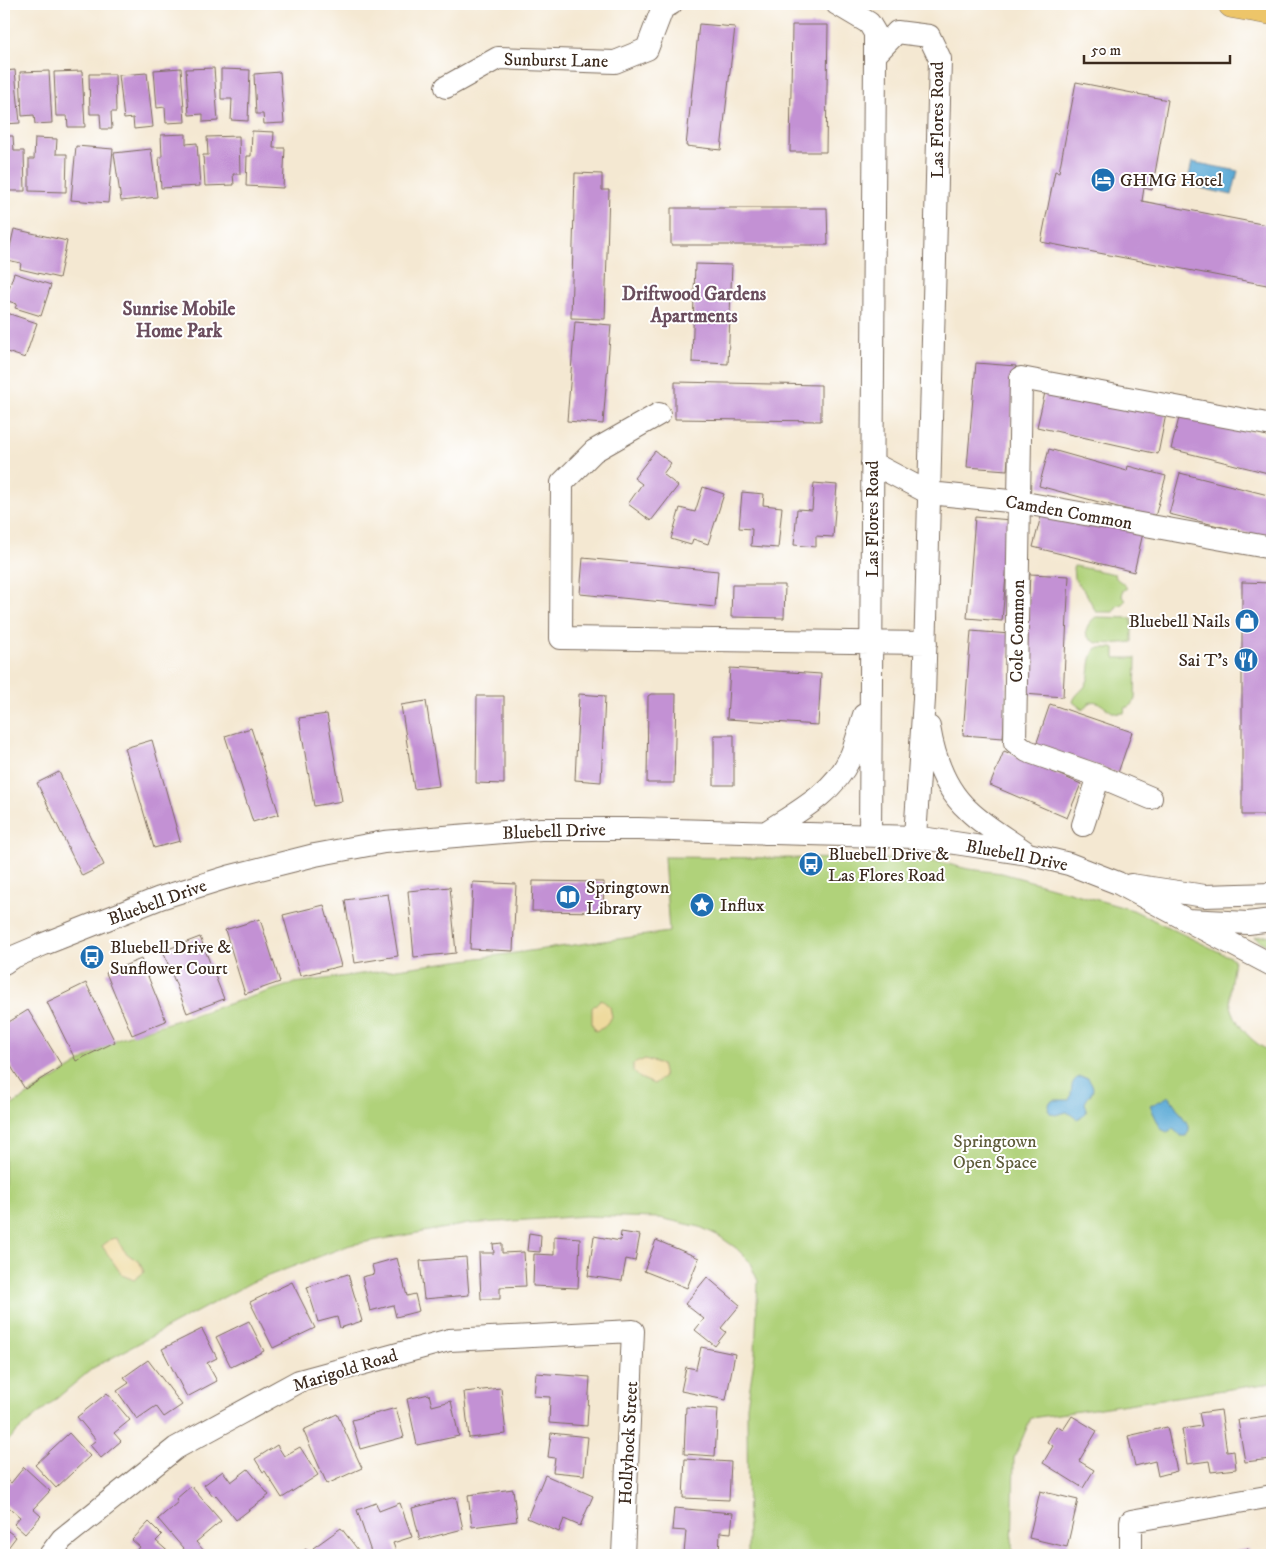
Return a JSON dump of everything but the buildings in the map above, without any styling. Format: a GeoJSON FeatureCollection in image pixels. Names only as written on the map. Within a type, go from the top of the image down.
{"type":"FeatureCollection","features":[{"type":"Feature","properties":{"kind":"highway"},"geometry":{"type":"LineString","coordinates":[[1232,4],[1272,11]]}},
{"type":"Feature","properties":{"kind":"street","name":"Sunburst Lane"},"geometry":{"type":"LineString","coordinates":[[446,87],[498,58],[615,62],[647,49],[663,7],[671,4]]}},
{"type":"Feature","properties":{"kind":"street"},"geometry":{"type":"LineString","coordinates":[[838,4],[870,23],[875,33],[875,55]]}},
{"type":"Feature","properties":{"kind":"street","name":"Las Flores Road"},"geometry":{"type":"LineString","coordinates":[[870,835],[875,55],[897,32],[929,36],[940,58],[926,643],[915,837]]}},
{"type":"Feature","properties":{"kind":"street","name":"Cole Common"},"geometry":{"type":"LineString","coordinates":[[1099,776],[1027,751],[1015,742],[1021,378],[1272,424]]}},
{"type":"Feature","properties":{"kind":"street"},"geometry":{"type":"LineString","coordinates":[[659,414],[594,451],[562,482],[561,638],[926,643]]}},
{"type":"Feature","properties":{"kind":"street","name":"Camden Common"},"geometry":{"type":"LineString","coordinates":[[872,463],[929,493],[1019,502],[1272,548]]}},
{"type":"Feature","properties":{"kind":"street","name":"Las Flores Road"},"geometry":{"type":"LineString","coordinates":[[765,833],[813,801],[838,778],[849,761],[871,693]]}},
{"type":"Feature","properties":{"kind":"street","name":"Las Flores Road"},"geometry":{"type":"LineString","coordinates":[[924,699],[931,738],[939,767],[950,788],[967,810],[1028,854]]}},
{"type":"Feature","properties":{"kind":"street"},"geometry":{"type":"LineString","coordinates":[[1083,825],[1099,776],[1151,798]]}},
{"type":"Feature","properties":{"kind":"street","name":"Bluebell Drive"},"geometry":{"type":"LineString","coordinates":[[6,954],[160,898],[228,877],[316,855],[384,842],[541,829],[638,829],[915,837],[1028,854],[1069,864],[1118,883],[1187,920],[1248,923],[1272,920]]}},
{"type":"Feature","properties":{"kind":"street","name":"Bluebell Drive"},"geometry":{"type":"LineString","coordinates":[[1118,883],[1206,896],[1272,894]]}},
{"type":"Feature","properties":{"kind":"street"},"geometry":{"type":"LineString","coordinates":[[1187,920],[1272,964]]}},
{"type":"Feature","properties":{"kind":"street","name":"Marigold Road"},"geometry":{"type":"LineString","coordinates":[[50,1555],[62,1539],[176,1448],[300,1380],[449,1340],[633,1331]]}},
{"type":"Feature","properties":{"kind":"street","name":"Hollyhock Street"},"geometry":{"type":"LineString","coordinates":[[623,1555],[633,1331]]}},
{"type":"Feature","properties":{"kind":"street"},"geometry":{"type":"LineString","coordinates":[[1131,1555],[1131,1521],[1272,1496]]}},
{"type":"Feature","properties":{"kind":"green space"},"geometry":{"type":"Polygon","coordinates":[[[1073,567],[1115,574],[1116,578],[1127,589],[1123,590],[1122,597],[1126,600],[1117,606],[1113,612],[1096,612],[1086,593],[1074,578],[1073,567]]]}},
{"type":"Feature","properties":{"kind":"green space"},"geometry":{"type":"Polygon","coordinates":[[[1096,617],[1132,618],[1132,642],[1113,644],[1095,642],[1090,639],[1086,630],[1096,617]]]}},
{"type":"Feature","properties":{"kind":"green space"},"geometry":{"type":"Polygon","coordinates":[[[1097,648],[1115,649],[1115,658],[1136,658],[1135,699],[1132,705],[1125,708],[1124,713],[1115,713],[1095,702],[1091,702],[1083,710],[1073,702],[1087,682],[1092,656],[1097,648]]]}},
{"type":"Feature","properties":{"kind":"green space","name":"Springtown Open Space"},"geometry":{"type":"Polygon","coordinates":[[[664,857],[884,859],[940,862],[968,869],[1002,873],[1133,910],[1234,959],[1230,999],[1235,1016],[1250,1038],[1272,1052],[1272,1383],[1031,1418],[1014,1458],[1012,1555],[748,1555],[747,1406],[755,1354],[758,1281],[749,1261],[736,1248],[719,1236],[700,1227],[660,1218],[585,1216],[468,1224],[350,1245],[252,1282],[93,1368],[20,1429],[4,1445],[4,1110],[117,1039],[295,983],[669,932],[664,857]]]}},
{"type":"Feature","properties":{"kind":"green space"},"geometry":{"type":"Polygon","coordinates":[[[1272,935],[1272,948],[1254,937],[1272,935]]]}},
{"type":"Feature","properties":{"kind":"sand"},"geometry":{"type":"Polygon","coordinates":[[[601,999],[610,1007],[612,1017],[603,1028],[595,1031],[592,1023],[592,1008],[601,999]]]}},
{"type":"Feature","properties":{"kind":"sand"},"geometry":{"type":"Polygon","coordinates":[[[645,1059],[661,1064],[664,1077],[654,1084],[640,1078],[633,1071],[633,1064],[645,1059]]]}},
{"type":"Feature","properties":{"kind":"sand"},"geometry":{"type":"Polygon","coordinates":[[[117,1238],[125,1252],[139,1261],[144,1272],[134,1280],[122,1275],[102,1246],[111,1239],[117,1238]]]}},
{"type":"Feature","properties":{"kind":"water"},"geometry":{"type":"Polygon","coordinates":[[[1192,162],[1238,171],[1232,195],[1187,185],[1192,162]]]}},
{"type":"Feature","properties":{"kind":"water"},"geometry":{"type":"Polygon","coordinates":[[[1080,1077],[1088,1078],[1093,1087],[1085,1103],[1087,1109],[1085,1115],[1077,1119],[1067,1112],[1055,1115],[1050,1113],[1048,1109],[1050,1102],[1054,1100],[1069,1100],[1074,1081],[1080,1077]]]}},
{"type":"Feature","properties":{"kind":"water"},"geometry":{"type":"Polygon","coordinates":[[[1169,1096],[1189,1126],[1186,1136],[1181,1136],[1173,1129],[1167,1132],[1161,1129],[1150,1106],[1169,1096]]]}},
{"type":"Feature","properties":{"kind":"place","name":"GHMG Hotel"},"geometry":{"type":"Point","coordinates":[1103,180]}},
{"type":"Feature","properties":{"kind":"place","name":"Bluebell Nails"},"geometry":{"type":"Point","coordinates":[1247,621]}},
{"type":"Feature","properties":{"kind":"place","name":"Sai T's"},"geometry":{"type":"Point","coordinates":[1246,660]}},
{"type":"Feature","properties":{"kind":"place","name":"Bluebell Drive & Las Flores Road"},"geometry":{"type":"Point","coordinates":[811,864]}},
{"type":"Feature","properties":{"kind":"place","name":"Springtown Library"},"geometry":{"type":"Point","coordinates":[568,897]}},
{"type":"Feature","properties":{"kind":"place","name":"Influx"},"geometry":{"type":"Point","coordinates":[702,905]}},
{"type":"Feature","properties":{"kind":"place","name":"Bluebell Drive & Sunflower Court"},"geometry":{"type":"Point","coordinates":[92,957]}},
{"type":"Feature","properties":{"kind":"district","name":"Driftwood Gardens Apartments"},"geometry":{"type":"Point","coordinates":[694,304]}},
{"type":"Feature","properties":{"kind":"district","name":"Sunrise Mobile Home Park"},"geometry":{"type":"Point","coordinates":[179,319]}}]}
